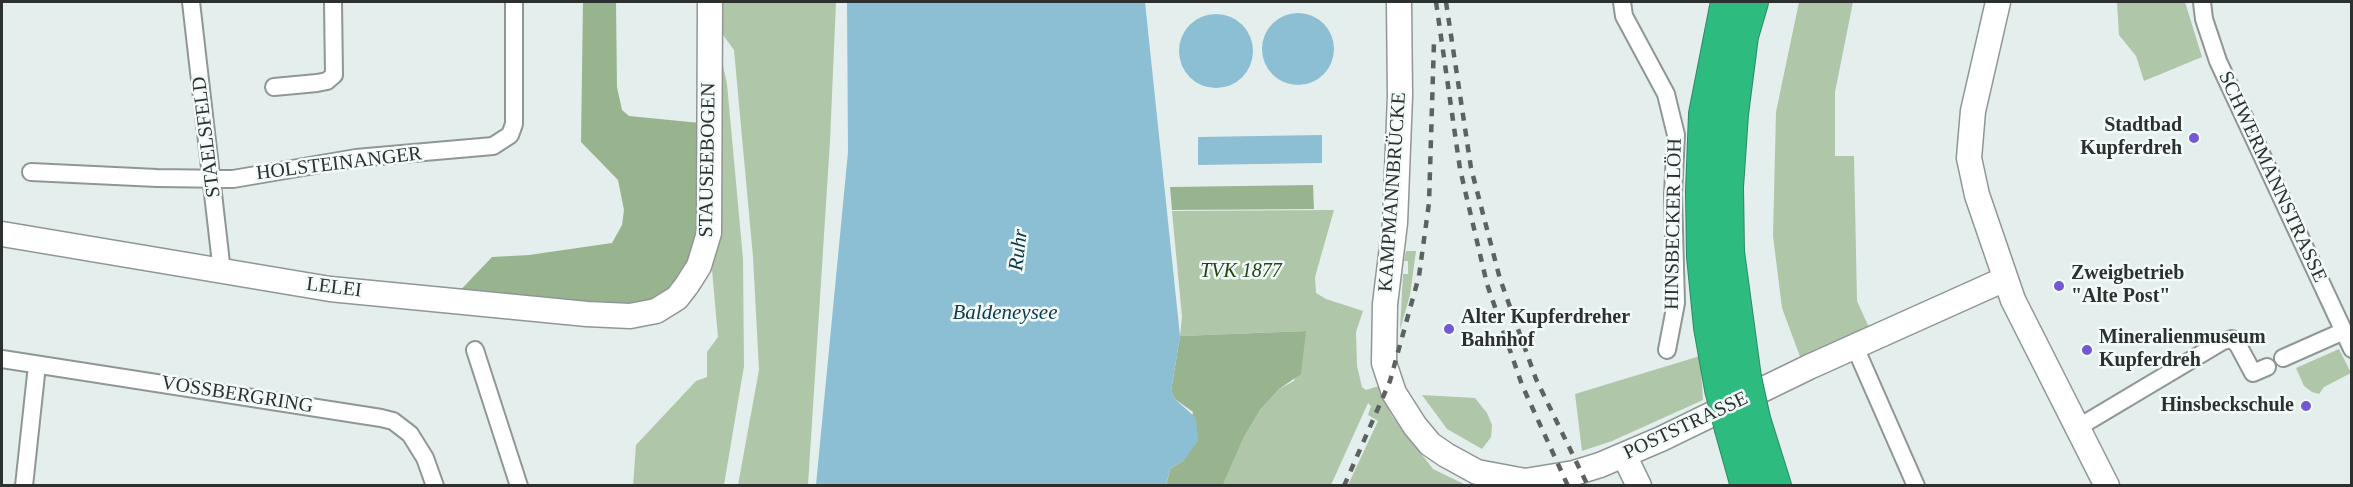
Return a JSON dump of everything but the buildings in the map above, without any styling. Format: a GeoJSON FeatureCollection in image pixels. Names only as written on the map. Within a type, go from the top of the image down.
{"type":"FeatureCollection","features":[{"type":"Feature","properties":{"kind":"highway"},"geometry":{"type":"LineString","coordinates":[[1727,2],[1705,114],[1702,191],[1703,256],[1708,315],[1733,384],[1742,424],[1747,486]]}},
{"type":"Feature","properties":{"kind":"highway"},"geometry":{"type":"LineString","coordinates":[[1733,384],[1727,187],[1742,36],[1752,2]]}},
{"type":"Feature","properties":{"kind":"highway"},"geometry":{"type":"LineString","coordinates":[[1742,424],[1776,486]]}},
{"type":"Feature","properties":{"kind":"street","name":"STAELSFELD"},"geometry":{"type":"LineString","coordinates":[[191,2],[222,272]]}},
{"type":"Feature","properties":{"kind":"street"},"geometry":{"type":"LineString","coordinates":[[274,87],[317,83],[327,81],[334,75],[333,2]]}},
{"type":"Feature","properties":{"kind":"street","name":"HOLSTEINANGER"},"geometry":{"type":"LineString","coordinates":[[31,172],[234,179],[356,158],[485,148],[510,135],[514,124],[514,2]]}},
{"type":"Feature","properties":{"kind":"street","name":"STAUSEEBOGEN"},"geometry":{"type":"LineString","coordinates":[[667,305],[683,291],[695,274],[705,252],[710,233],[710,2]]}},
{"type":"Feature","properties":{"kind":"street","name":"KAMPMANNBRÜCKE"},"geometry":{"type":"LineString","coordinates":[[1392,387],[1383,352],[1385,304],[1395,223],[1400,96],[1399,2]]}},
{"type":"Feature","properties":{"kind":"street","name":"HINSBECKER LÖH"},"geometry":{"type":"LineString","coordinates":[[1622,2],[1624,16],[1666,94],[1676,135],[1673,194],[1676,303],[1667,350]]}},
{"type":"Feature","properties":{"kind":"street"},"geometry":{"type":"LineString","coordinates":[[1998,2],[1973,111],[1969,158],[1981,209],[2005,279],[2107,486]]}},
{"type":"Feature","properties":{"kind":"street","name":"SCHWERMANNSTRASSE"},"geometry":{"type":"LineString","coordinates":[[2202,2],[2204,20],[2218,61],[2352,349]]}},
{"type":"Feature","properties":{"kind":"street","name":"LELEI"},"geometry":{"type":"LineString","coordinates":[[2,234],[330,289],[587,314],[630,316],[649,313],[667,305]]}},
{"type":"Feature","properties":{"kind":"street","name":"POSTSTRASSE"},"geometry":{"type":"LineString","coordinates":[[1392,387],[1414,426],[1430,444],[1477,472],[1498,478],[1525,481],[1574,473],[1624,455],[1855,346],[2005,279]]}},
{"type":"Feature","properties":{"kind":"street"},"geometry":{"type":"LineString","coordinates":[[2283,358],[2343,331]]}},
{"type":"Feature","properties":{"kind":"street"},"geometry":{"type":"LineString","coordinates":[[2077,428],[2223,341],[2232,339],[2238,345],[2253,373],[2267,367]]}},
{"type":"Feature","properties":{"kind":"street"},"geometry":{"type":"LineString","coordinates":[[1855,346],[1916,486]]}},
{"type":"Feature","properties":{"kind":"street"},"geometry":{"type":"LineString","coordinates":[[475,350],[519,486]]}},
{"type":"Feature","properties":{"kind":"street","name":"VOSSBERGRING"},"geometry":{"type":"LineString","coordinates":[[2,359],[393,421],[403,427],[418,446],[435,486]]}},
{"type":"Feature","properties":{"kind":"street"},"geometry":{"type":"LineString","coordinates":[[24,486],[37,365]]}},
{"type":"Feature","properties":{"kind":"street"},"geometry":{"type":"LineString","coordinates":[[1624,455],[1639,486]]}},
{"type":"Feature","properties":{"kind":"green space"},"geometry":{"type":"Polygon","coordinates":[[[583,2],[616,2],[617,87],[622,110],[629,116],[700,123],[698,222],[692,263],[676,285],[647,303],[634,307],[453,298],[492,257],[529,255],[612,243],[622,225],[624,210],[618,180],[581,142],[583,2]]]}},
{"type":"Feature","properties":{"kind":"green space"},"geometry":{"type":"Polygon","coordinates":[[[720,2],[836,2],[830,141],[808,485],[738,485],[759,370],[753,257],[734,50],[723,35],[720,2]]]}},
{"type":"Feature","properties":{"kind":"green space"},"geometry":{"type":"Polygon","coordinates":[[[1799,2],[1853,2],[1835,92],[1835,156],[1854,156],[1857,301],[1871,332],[1802,362],[1782,308],[1773,236],[1776,112],[1799,2]]]}},
{"type":"Feature","properties":{"kind":"green space"},"geometry":{"type":"Polygon","coordinates":[[[2117,2],[2185,2],[2202,57],[2144,81],[2136,56],[2119,35],[2117,2]]]}},
{"type":"Feature","properties":{"kind":"green space"},"geometry":{"type":"Polygon","coordinates":[[[718,60],[722,61],[727,84],[743,259],[744,366],[724,485],[633,486],[636,445],[696,381],[707,377],[707,352],[718,337],[712,270],[718,230],[718,60]]]}},
{"type":"Feature","properties":{"kind":"green space"},"geometry":{"type":"Polygon","coordinates":[[[1313,185],[1314,209],[1172,210],[1170,187],[1313,185]]]}},
{"type":"Feature","properties":{"kind":"green space","name":"TVK 1877"},"geometry":{"type":"Polygon","coordinates":[[[1334,210],[1315,277],[1316,293],[1326,299],[1363,311],[1356,332],[1357,366],[1362,387],[1366,390],[1379,386],[1392,416],[1433,469],[1466,485],[1348,485],[1378,421],[1368,415],[1371,406],[1368,403],[1331,485],[1223,485],[1244,437],[1260,410],[1279,389],[1294,381],[1305,331],[1180,336],[1182,317],[1172,211],[1334,210]]]}},
{"type":"Feature","properties":{"kind":"green space"},"geometry":{"type":"Polygon","coordinates":[[[1406,251],[1416,251],[1410,295],[1400,330],[1403,274],[1408,274],[1408,261],[1404,261],[1406,251]]]}},
{"type":"Feature","properties":{"kind":"green space"},"geometry":{"type":"Polygon","coordinates":[[[1306,331],[1301,374],[1279,389],[1260,410],[1244,437],[1223,485],[1166,486],[1170,469],[1184,460],[1193,412],[1175,399],[1171,391],[1180,336],[1306,331]]]}},
{"type":"Feature","properties":{"kind":"green space"},"geometry":{"type":"Polygon","coordinates":[[[2339,349],[2351,373],[2324,387],[2319,394],[2304,386],[2296,368],[2339,349]]]}},
{"type":"Feature","properties":{"kind":"green space"},"geometry":{"type":"Polygon","coordinates":[[[1700,356],[1703,400],[1612,441],[1582,451],[1575,394],[1700,356]]]}},
{"type":"Feature","properties":{"kind":"green space"},"geometry":{"type":"Polygon","coordinates":[[[1422,395],[1475,398],[1487,413],[1492,425],[1491,437],[1482,449],[1447,429],[1422,395]]]}},
{"type":"Feature","properties":{"kind":"water","name":"Baldeneysee"},"geometry":{"type":"Polygon","coordinates":[[[847,2],[1145,2],[1180,336],[1171,391],[1175,399],[1196,418],[1198,441],[1184,460],[1170,469],[1166,485],[816,485],[848,152],[847,2]]]}},
{"type":"Feature","properties":{"kind":"water"},"geometry":{"type":"Polygon","coordinates":[[[1298,13],[1318,19],[1328,29],[1334,49],[1328,69],[1318,79],[1298,85],[1278,79],[1268,69],[1262,49],[1268,29],[1278,19],[1298,13]]]}},
{"type":"Feature","properties":{"kind":"water"},"geometry":{"type":"Polygon","coordinates":[[[1216,14],[1230,17],[1242,25],[1250,37],[1253,51],[1250,65],[1242,77],[1230,85],[1216,88],[1202,85],[1190,77],[1182,65],[1179,51],[1182,37],[1190,25],[1202,17],[1216,14]]]}},
{"type":"Feature","properties":{"kind":"water"},"geometry":{"type":"Polygon","coordinates":[[[1322,135],[1322,163],[1198,165],[1198,137],[1322,135]]]}},
{"type":"Feature","properties":{"kind":"railway"},"geometry":{"type":"LineString","coordinates":[[1436,2],[1460,169],[1487,284],[1522,385],[1568,486]]}},
{"type":"Feature","properties":{"kind":"railway"},"geometry":{"type":"LineString","coordinates":[[1446,2],[1471,168],[1500,279],[1536,379],[1588,486]]}},
{"type":"Feature","properties":{"kind":"railway"},"geometry":{"type":"LineString","coordinates":[[1344,486],[1390,381],[1419,276],[1429,203],[1434,41]]}},
{"type":"Feature","properties":{"kind":"place","name":"Stadtbad Kupferdreh"},"geometry":{"type":"Point","coordinates":[2194,138]}},
{"type":"Feature","properties":{"kind":"place","name":"Zweigbetrieb \"Alte Post\""},"geometry":{"type":"Point","coordinates":[2059,286]}},
{"type":"Feature","properties":{"kind":"place","name":"Alter Kupferdreher Bahnhof"},"geometry":{"type":"Point","coordinates":[1449,329]}},
{"type":"Feature","properties":{"kind":"place","name":"Mineralienmuseum Kupferdreh"},"geometry":{"type":"Point","coordinates":[2087,350]}},
{"type":"Feature","properties":{"kind":"place","name":"Hinsbeckschule"},"geometry":{"type":"Point","coordinates":[2306,406]}},
{"type":"Feature","properties":{"kind":"water label","name":"Ruhr"},"geometry":{"type":"Point","coordinates":[1019,250]}}]}
